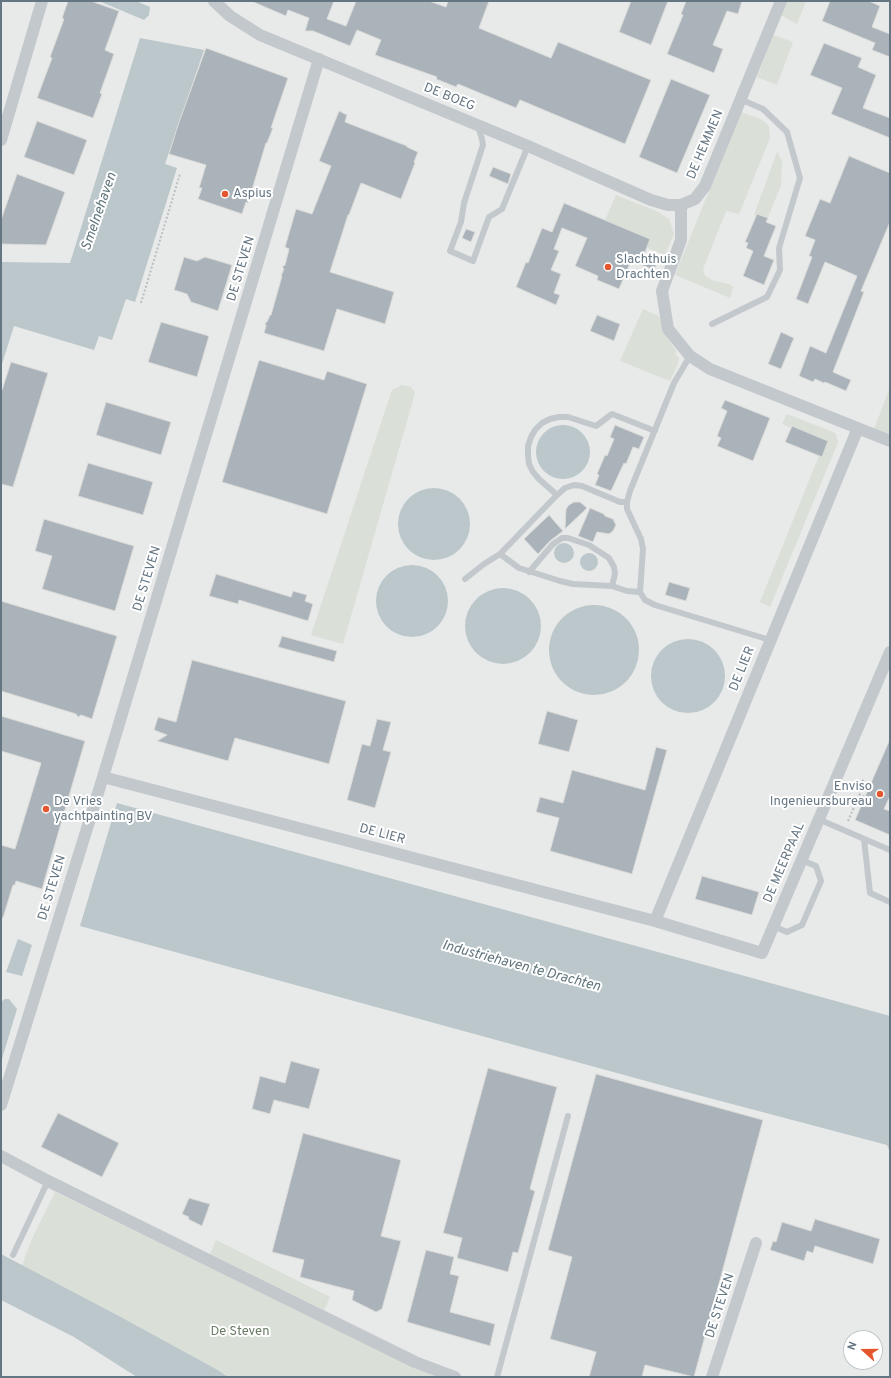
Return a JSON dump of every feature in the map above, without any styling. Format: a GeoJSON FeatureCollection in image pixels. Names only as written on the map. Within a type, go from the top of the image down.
{"type":"FeatureCollection","features":[{"type":"Feature","properties":{"kind":"street"},"geometry":{"type":"LineString","coordinates":[[1,140],[42,1]]}},
{"type":"Feature","properties":{"kind":"street","name":"DE BOEG"},"geometry":{"type":"LineString","coordinates":[[214,1],[230,16],[260,35],[528,146],[651,200],[668,205],[681,205]]}},
{"type":"Feature","properties":{"kind":"street","name":"DE HEMMEN"},"geometry":{"type":"LineString","coordinates":[[681,205],[695,199],[705,186],[781,1]]}},
{"type":"Feature","properties":{"kind":"street","name":"DE STEVEN"},"geometry":{"type":"LineString","coordinates":[[1,1105],[246,303],[318,59]]}},
{"type":"Feature","properties":{"kind":"street"},"geometry":{"type":"LineString","coordinates":[[681,205],[681,240],[662,291],[668,329],[690,356],[710,369],[890,441]]}},
{"type":"Feature","properties":{"kind":"street","name":"DE LIER"},"geometry":{"type":"LineString","coordinates":[[654,920],[858,428]]}},
{"type":"Feature","properties":{"kind":"street","name":"DE MEERPAAL"},"geometry":{"type":"LineString","coordinates":[[762,953],[890,652]]}},
{"type":"Feature","properties":{"kind":"street","name":"DE LIER"},"geometry":{"type":"LineString","coordinates":[[102,777],[654,920],[762,953]]}},
{"type":"Feature","properties":{"kind":"street"},"geometry":{"type":"LineString","coordinates":[[1,1156],[48,1181],[415,1362],[455,1377]]}},
{"type":"Feature","properties":{"kind":"street","name":"DE STEVEN"},"geometry":{"type":"LineString","coordinates":[[712,1377],[756,1242]]}},
{"type":"Feature","properties":{"kind":"lane"},"geometry":{"type":"LineString","coordinates":[[712,324],[767,297],[780,270],[780,248],[800,178],[788,132],[763,109],[740,99]]}},
{"type":"Feature","properties":{"kind":"lane"},"geometry":{"type":"LineString","coordinates":[[478,125],[483,145],[464,203],[461,222],[450,251],[473,260],[489,218],[502,209],[528,146]]}},
{"type":"Feature","properties":{"kind":"lane"},"geometry":{"type":"LineString","coordinates":[[690,356],[674,383],[630,491],[627,502],[627,509],[641,539],[643,549],[640,592],[646,600],[655,605],[770,640]]}},
{"type":"Feature","properties":{"kind":"lane"},"geometry":{"type":"LineString","coordinates":[[557,495],[533,472],[528,455],[528,446],[531,437],[542,423],[550,419],[568,417],[596,426],[612,414],[655,431]]}},
{"type":"Feature","properties":{"kind":"lane"},"geometry":{"type":"LineString","coordinates":[[465,579],[500,554],[565,488],[574,485],[582,486],[620,502],[627,502]]}},
{"type":"Feature","properties":{"kind":"lane"},"geometry":{"type":"LineString","coordinates":[[529,572],[553,544],[562,538],[568,538],[589,545],[609,558],[614,567],[612,586]]}},
{"type":"Feature","properties":{"kind":"lane"},"geometry":{"type":"LineString","coordinates":[[500,554],[511,563],[529,572],[560,581],[573,584],[612,586],[627,591],[640,592]]}},
{"type":"Feature","properties":{"kind":"lane"},"geometry":{"type":"LineString","coordinates":[[818,819],[890,850]]}},
{"type":"Feature","properties":{"kind":"lane"},"geometry":{"type":"LineString","coordinates":[[864,839],[870,893],[890,902]]}},
{"type":"Feature","properties":{"kind":"lane"},"geometry":{"type":"LineString","coordinates":[[773,926],[788,932],[802,926],[821,881],[816,866],[801,860]]}},
{"type":"Feature","properties":{"kind":"lane"},"geometry":{"type":"LineString","coordinates":[[497,1377],[568,1116]]}},
{"type":"Feature","properties":{"kind":"lane"},"geometry":{"type":"LineString","coordinates":[[13,1256],[48,1181]]}},
{"type":"Feature","properties":{"kind":"path"},"geometry":{"type":"LineString","coordinates":[[141,303],[180,174]]}},
{"type":"Feature","properties":{"kind":"path"},"geometry":{"type":"LineString","coordinates":[[848,821],[864,782],[862,780]]}},
{"type":"Feature","properties":{"kind":"path"},"geometry":{"type":"LineString","coordinates":[[859,794],[865,797]]}},
{"type":"Feature","properties":{"kind":"shaded area"},"geometry":{"type":"Polygon","coordinates":[[[1,1],[890,1],[890,1377],[1,1377],[1,1]]]}},
{"type":"Feature","properties":{"kind":"green space"},"geometry":{"type":"Polygon","coordinates":[[[787,1],[806,1],[797,24],[781,15],[787,1]]]}},
{"type":"Feature","properties":{"kind":"green space"},"geometry":{"type":"Polygon","coordinates":[[[773,35],[793,42],[777,85],[757,77],[773,35]]]}},
{"type":"Feature","properties":{"kind":"green space"},"geometry":{"type":"Polygon","coordinates":[[[741,112],[765,122],[769,127],[770,138],[739,214],[726,211],[703,269],[705,276],[714,281],[729,284],[733,287],[730,298],[675,275],[741,112]]]}},
{"type":"Feature","properties":{"kind":"green space"},"geometry":{"type":"Polygon","coordinates":[[[777,152],[782,161],[781,185],[767,220],[754,215],[777,152]]]}},
{"type":"Feature","properties":{"kind":"green space"},"geometry":{"type":"Polygon","coordinates":[[[616,195],[656,211],[669,219],[674,234],[665,255],[601,229],[616,195]]]}},
{"type":"Feature","properties":{"kind":"green space"},"geometry":{"type":"Polygon","coordinates":[[[643,309],[659,316],[668,339],[677,352],[675,354],[679,358],[678,363],[670,381],[620,361],[643,309]]]}},
{"type":"Feature","properties":{"kind":"green space"},"geometry":{"type":"Polygon","coordinates":[[[402,385],[411,387],[415,393],[343,644],[311,635],[392,390],[402,385]]]}},
{"type":"Feature","properties":{"kind":"green space"},"geometry":{"type":"Polygon","coordinates":[[[890,387],[890,439],[873,432],[890,387]]]}},
{"type":"Feature","properties":{"kind":"green space"},"geometry":{"type":"Polygon","coordinates":[[[787,414],[833,432],[836,434],[838,442],[770,607],[760,602],[819,456],[818,439],[782,424],[787,414]]]}},
{"type":"Feature","properties":{"kind":"green space","name":"De Steven"},"geometry":{"type":"Polygon","coordinates":[[[55,1192],[438,1377],[228,1377],[119,1316],[22,1265],[32,1239],[55,1192]]]}},
{"type":"Feature","properties":{"kind":"green space"},"geometry":{"type":"Polygon","coordinates":[[[216,1240],[330,1297],[324,1310],[210,1254],[216,1240]]]}},
{"type":"Feature","properties":{"kind":"water"},"geometry":{"type":"Polygon","coordinates":[[[99,1],[136,1],[150,7],[149,15],[144,20],[99,1]]]}},
{"type":"Feature","properties":{"kind":"water","name":"Smelnehaven"},"geometry":{"type":"Polygon","coordinates":[[[140,38],[204,50],[165,164],[177,168],[135,302],[126,299],[112,340],[99,336],[94,350],[14,326],[1,367],[1,262],[70,263],[140,38]]]}},
{"type":"Feature","properties":{"kind":"water"},"geometry":{"type":"Polygon","coordinates":[[[558,425],[568,425],[578,429],[586,437],[590,447],[590,457],[586,467],[578,475],[568,479],[558,479],[548,475],[540,467],[536,457],[536,447],[540,437],[548,429],[558,425]]]}},
{"type":"Feature","properties":{"kind":"water"},"geometry":{"type":"Polygon","coordinates":[[[434,488],[454,494],[464,504],[470,524],[464,544],[454,554],[434,560],[414,554],[404,544],[398,524],[404,504],[414,494],[434,488]]]}},
{"type":"Feature","properties":{"kind":"water"},"geometry":{"type":"Polygon","coordinates":[[[564,543],[571,546],[574,553],[571,560],[564,563],[557,560],[554,553],[557,546],[564,543]]]}},
{"type":"Feature","properties":{"kind":"water"},"geometry":{"type":"Polygon","coordinates":[[[585,553],[593,553],[598,558],[596,569],[593,571],[585,571],[580,566],[580,558],[585,553]]]}},
{"type":"Feature","properties":{"kind":"water"},"geometry":{"type":"Polygon","coordinates":[[[412,565],[432,571],[442,581],[448,601],[442,621],[432,631],[412,637],[392,631],[382,621],[376,601],[382,581],[392,571],[412,565]]]}},
{"type":"Feature","properties":{"kind":"water"},"geometry":{"type":"Polygon","coordinates":[[[503,588],[518,591],[530,599],[538,611],[541,626],[538,641],[530,653],[518,661],[503,664],[488,661],[476,653],[468,641],[465,626],[468,611],[476,599],[488,591],[503,588]]]}},
{"type":"Feature","properties":{"kind":"water"},"geometry":{"type":"Polygon","coordinates":[[[585,605],[603,605],[619,612],[632,625],[639,641],[639,659],[632,675],[619,688],[603,695],[585,695],[569,688],[556,675],[549,659],[549,641],[556,625],[569,612],[585,605]]]}},
{"type":"Feature","properties":{"kind":"water"},"geometry":{"type":"Polygon","coordinates":[[[688,639],[709,645],[719,655],[725,676],[719,697],[709,707],[688,713],[667,707],[657,697],[651,676],[657,655],[667,645],[688,639]]]}},
{"type":"Feature","properties":{"kind":"water","name":"Industriehaven te Drachten"},"geometry":{"type":"Polygon","coordinates":[[[117,803],[890,1016],[890,1152],[887,1145],[679,1090],[80,926],[117,803]]]}},
{"type":"Feature","properties":{"kind":"water"},"geometry":{"type":"Polygon","coordinates":[[[18,939],[32,945],[22,976],[6,972],[18,939]]]}},
{"type":"Feature","properties":{"kind":"water"},"geometry":{"type":"Polygon","coordinates":[[[5,999],[9,999],[17,1009],[1,1062],[1,1002],[5,999]]]}},
{"type":"Feature","properties":{"kind":"water"},"geometry":{"type":"Polygon","coordinates":[[[1,1254],[119,1316],[228,1377],[137,1377],[74,1337],[1,1300],[1,1254]]]}},
{"type":"Feature","properties":{"kind":"building"},"geometry":{"type":"Polygon","coordinates":[[[68,1],[91,1],[119,11],[105,50],[114,54],[93,118],[37,98],[52,58],[50,57],[64,19],[62,18],[68,1]]]}},
{"type":"Feature","properties":{"kind":"building"},"geometry":{"type":"Polygon","coordinates":[[[251,1],[334,1],[327,19],[346,26],[356,1],[429,1],[446,7],[448,1],[489,1],[479,28],[551,58],[558,42],[651,80],[625,144],[520,100],[516,108],[458,84],[456,87],[436,79],[437,77],[375,55],[381,40],[357,30],[350,46],[313,31],[305,31],[309,18],[288,10],[286,16],[251,1]]]}},
{"type":"Feature","properties":{"kind":"building"},"geometry":{"type":"Polygon","coordinates":[[[631,1],[668,1],[651,45],[619,32],[631,1]]]}},
{"type":"Feature","properties":{"kind":"building"},"geometry":{"type":"Polygon","coordinates":[[[686,1],[742,1],[738,14],[727,11],[713,45],[723,49],[714,73],[667,54],[683,15],[681,14],[686,1]]]}},
{"type":"Feature","properties":{"kind":"building"},"geometry":{"type":"Polygon","coordinates":[[[830,1],[869,1],[880,6],[872,27],[890,34],[890,57],[872,50],[875,43],[822,21],[830,1]]]}},
{"type":"Feature","properties":{"kind":"building"},"geometry":{"type":"Polygon","coordinates":[[[824,43],[862,58],[858,67],[876,75],[863,108],[890,118],[890,138],[831,114],[842,88],[810,75],[824,43]]]}},
{"type":"Feature","properties":{"kind":"building"},"geometry":{"type":"Polygon","coordinates":[[[206,48],[288,78],[248,203],[246,202],[242,214],[198,199],[202,188],[199,188],[206,165],[169,154],[206,48]]]}},
{"type":"Feature","properties":{"kind":"building"},"geometry":{"type":"Polygon","coordinates":[[[671,79],[710,95],[677,173],[639,157],[671,79]]]}},
{"type":"Feature","properties":{"kind":"building"},"geometry":{"type":"Polygon","coordinates":[[[339,111],[347,115],[345,122],[407,146],[418,152],[401,199],[361,183],[348,215],[330,272],[394,292],[385,324],[337,309],[324,351],[264,333],[266,326],[265,323],[271,315],[284,269],[282,267],[285,265],[289,249],[285,247],[296,209],[312,214],[331,166],[319,161],[339,111]]]}},
{"type":"Feature","properties":{"kind":"building"},"geometry":{"type":"Polygon","coordinates":[[[37,121],[87,140],[74,175],[24,157],[37,121]]]}},
{"type":"Feature","properties":{"kind":"building"},"geometry":{"type":"Polygon","coordinates":[[[849,156],[890,173],[890,222],[861,291],[864,292],[833,372],[851,380],[846,391],[825,382],[824,383],[815,379],[813,382],[799,376],[810,346],[826,353],[857,276],[825,262],[808,304],[796,299],[812,257],[809,256],[815,240],[805,236],[820,199],[830,203],[849,156]]]}},
{"type":"Feature","properties":{"kind":"building"},"geometry":{"type":"Polygon","coordinates":[[[493,167],[511,174],[508,184],[489,176],[493,167]]]}},
{"type":"Feature","properties":{"kind":"building"},"geometry":{"type":"Polygon","coordinates":[[[17,174],[65,192],[46,245],[1,244],[1,220],[17,174]]]}},
{"type":"Feature","properties":{"kind":"building"},"geometry":{"type":"Polygon","coordinates":[[[564,203],[650,239],[644,255],[658,261],[654,270],[631,261],[619,289],[597,280],[598,276],[575,266],[587,238],[562,228],[554,249],[559,251],[551,270],[561,274],[554,293],[560,295],[556,305],[516,287],[526,262],[528,263],[542,228],[552,232],[564,203]]]}},
{"type":"Feature","properties":{"kind":"building"},"geometry":{"type":"Polygon","coordinates":[[[757,214],[768,218],[766,222],[776,226],[764,256],[774,260],[764,285],[743,276],[753,251],[746,248],[748,243],[745,242],[757,214]]]}},
{"type":"Feature","properties":{"kind":"building"},"geometry":{"type":"Polygon","coordinates":[[[466,229],[475,232],[471,242],[462,238],[466,229]]]}},
{"type":"Feature","properties":{"kind":"building"},"geometry":{"type":"Polygon","coordinates":[[[184,257],[197,261],[205,257],[232,265],[218,311],[191,302],[187,294],[174,290],[184,257]]]}},
{"type":"Feature","properties":{"kind":"building"},"geometry":{"type":"Polygon","coordinates":[[[597,315],[620,324],[614,341],[590,331],[597,315]]]}},
{"type":"Feature","properties":{"kind":"building"},"geometry":{"type":"Polygon","coordinates":[[[161,322],[209,336],[197,377],[148,362],[161,322]]]}},
{"type":"Feature","properties":{"kind":"building"},"geometry":{"type":"Polygon","coordinates":[[[781,332],[794,338],[781,369],[768,364],[781,332]]]}},
{"type":"Feature","properties":{"kind":"building"},"geometry":{"type":"Polygon","coordinates":[[[259,360],[324,380],[327,371],[367,384],[327,514],[222,482],[259,360]]]}},
{"type":"Feature","properties":{"kind":"building"},"geometry":{"type":"Polygon","coordinates":[[[11,362],[48,373],[13,487],[1,484],[1,390],[11,362]]]}},
{"type":"Feature","properties":{"kind":"building"},"geometry":{"type":"Polygon","coordinates":[[[725,400],[770,418],[753,461],[717,446],[721,438],[717,436],[727,411],[721,408],[725,400]]]}},
{"type":"Feature","properties":{"kind":"building"},"geometry":{"type":"Polygon","coordinates":[[[106,402],[171,422],[161,455],[96,435],[106,402]]]}},
{"type":"Feature","properties":{"kind":"building"},"geometry":{"type":"Polygon","coordinates":[[[615,425],[644,437],[639,449],[633,447],[626,464],[624,463],[611,491],[595,485],[599,475],[597,474],[614,439],[610,437],[615,425]]]}},
{"type":"Feature","properties":{"kind":"building"},"geometry":{"type":"Polygon","coordinates":[[[792,426],[828,441],[822,457],[785,442],[792,426]]]}},
{"type":"Feature","properties":{"kind":"building"},"geometry":{"type":"Polygon","coordinates":[[[88,463],[153,482],[143,515],[78,496],[88,463]]]}},
{"type":"Feature","properties":{"kind":"building"},"geometry":{"type":"Polygon","coordinates":[[[574,502],[580,502],[587,508],[565,529],[566,509],[574,502]]]}},
{"type":"Feature","properties":{"kind":"building"},"geometry":{"type":"Polygon","coordinates":[[[590,508],[613,519],[616,525],[613,531],[609,534],[597,532],[593,542],[578,536],[590,508]]]}},
{"type":"Feature","properties":{"kind":"building"},"geometry":{"type":"Polygon","coordinates":[[[549,515],[563,531],[550,541],[538,554],[524,539],[549,515]]]}},
{"type":"Feature","properties":{"kind":"building"},"geometry":{"type":"Polygon","coordinates":[[[44,519],[134,546],[115,611],[42,589],[52,556],[35,551],[44,519]]]}},
{"type":"Feature","properties":{"kind":"building"},"geometry":{"type":"Polygon","coordinates":[[[216,574],[291,597],[293,591],[307,595],[305,601],[313,604],[308,621],[239,600],[238,604],[209,596],[216,574]]]}},
{"type":"Feature","properties":{"kind":"building"},"geometry":{"type":"Polygon","coordinates":[[[669,582],[690,588],[686,601],[665,595],[669,582]]]}},
{"type":"Feature","properties":{"kind":"building"},"geometry":{"type":"Polygon","coordinates":[[[1,601],[117,636],[92,719],[81,715],[78,717],[76,714],[1,691],[1,601]]]}},
{"type":"Feature","properties":{"kind":"building"},"geometry":{"type":"Polygon","coordinates":[[[282,636],[337,651],[334,662],[278,647],[282,636]]]}},
{"type":"Feature","properties":{"kind":"building"},"geometry":{"type":"Polygon","coordinates":[[[192,660],[346,701],[329,764],[235,738],[228,761],[157,741],[167,735],[154,730],[158,717],[176,722],[192,660]]]}},
{"type":"Feature","properties":{"kind":"building"},"geometry":{"type":"Polygon","coordinates":[[[547,711],[578,720],[569,752],[538,744],[547,711]]]}},
{"type":"Feature","properties":{"kind":"building","name":"De Vries yachtpainting BV"},"geometry":{"type":"Polygon","coordinates":[[[1,716],[85,741],[42,889],[16,881],[15,885],[13,885],[3,918],[1,917],[1,845],[15,849],[41,763],[1,751],[1,716]]]}},
{"type":"Feature","properties":{"kind":"building"},"geometry":{"type":"Polygon","coordinates":[[[377,719],[391,722],[383,750],[391,752],[375,808],[347,800],[362,744],[370,746],[377,719]]]}},
{"type":"Feature","properties":{"kind":"building"},"geometry":{"type":"Polygon","coordinates":[[[890,739],[890,796],[884,809],[890,811],[890,835],[855,820],[890,739]]]}},
{"type":"Feature","properties":{"kind":"building"},"geometry":{"type":"Polygon","coordinates":[[[656,747],[667,750],[632,874],[550,851],[559,818],[536,812],[540,797],[563,803],[572,770],[645,790],[656,747]]]}},
{"type":"Feature","properties":{"kind":"building"},"geometry":{"type":"Polygon","coordinates":[[[702,876],[759,892],[752,915],[695,899],[702,876]]]}},
{"type":"Feature","properties":{"kind":"building"},"geometry":{"type":"Polygon","coordinates":[[[291,1061],[320,1069],[309,1109],[274,1100],[270,1114],[252,1109],[260,1076],[285,1083],[291,1061]]]}},
{"type":"Feature","properties":{"kind":"building"},"geometry":{"type":"Polygon","coordinates":[[[488,1068],[557,1087],[530,1189],[535,1191],[518,1253],[513,1252],[508,1272],[457,1258],[462,1238],[443,1233],[488,1068]]]}},
{"type":"Feature","properties":{"kind":"building"},"geometry":{"type":"Polygon","coordinates":[[[596,1074],[763,1120],[694,1377],[645,1365],[642,1377],[589,1377],[596,1352],[550,1339],[572,1257],[548,1250],[596,1074]]]}},
{"type":"Feature","properties":{"kind":"building"},"geometry":{"type":"Polygon","coordinates":[[[58,1113],[119,1143],[102,1177],[41,1147],[58,1113]]]}},
{"type":"Feature","properties":{"kind":"building"},"geometry":{"type":"Polygon","coordinates":[[[303,1133],[401,1160],[381,1236],[401,1241],[382,1309],[376,1312],[352,1300],[354,1291],[300,1277],[304,1260],[272,1252],[303,1133]]]}},
{"type":"Feature","properties":{"kind":"building"},"geometry":{"type":"Polygon","coordinates":[[[189,1198],[210,1204],[202,1226],[188,1219],[189,1217],[182,1214],[189,1198]]]}},
{"type":"Feature","properties":{"kind":"building"},"geometry":{"type":"Polygon","coordinates":[[[815,1219],[880,1239],[873,1264],[815,1246],[813,1253],[807,1251],[804,1261],[770,1250],[773,1241],[776,1242],[782,1222],[811,1231],[815,1219]]]}},
{"type":"Feature","properties":{"kind":"building"},"geometry":{"type":"Polygon","coordinates":[[[426,1250],[454,1257],[450,1274],[459,1276],[450,1312],[495,1324],[490,1346],[407,1322],[426,1250]]]}},
{"type":"Feature","properties":{"kind":"place","name":"Aspius"},"geometry":{"type":"Point","coordinates":[225,194]}},
{"type":"Feature","properties":{"kind":"place","name":"Slachthuis Drachten"},"geometry":{"type":"Point","coordinates":[608,267]}},
{"type":"Feature","properties":{"kind":"place","name":"Enviso Ingenieursbureau"},"geometry":{"type":"Point","coordinates":[880,794]}},
{"type":"Feature","properties":{"kind":"place","name":"De Vries yachtpainting BV"},"geometry":{"type":"Point","coordinates":[46,809]}}]}
